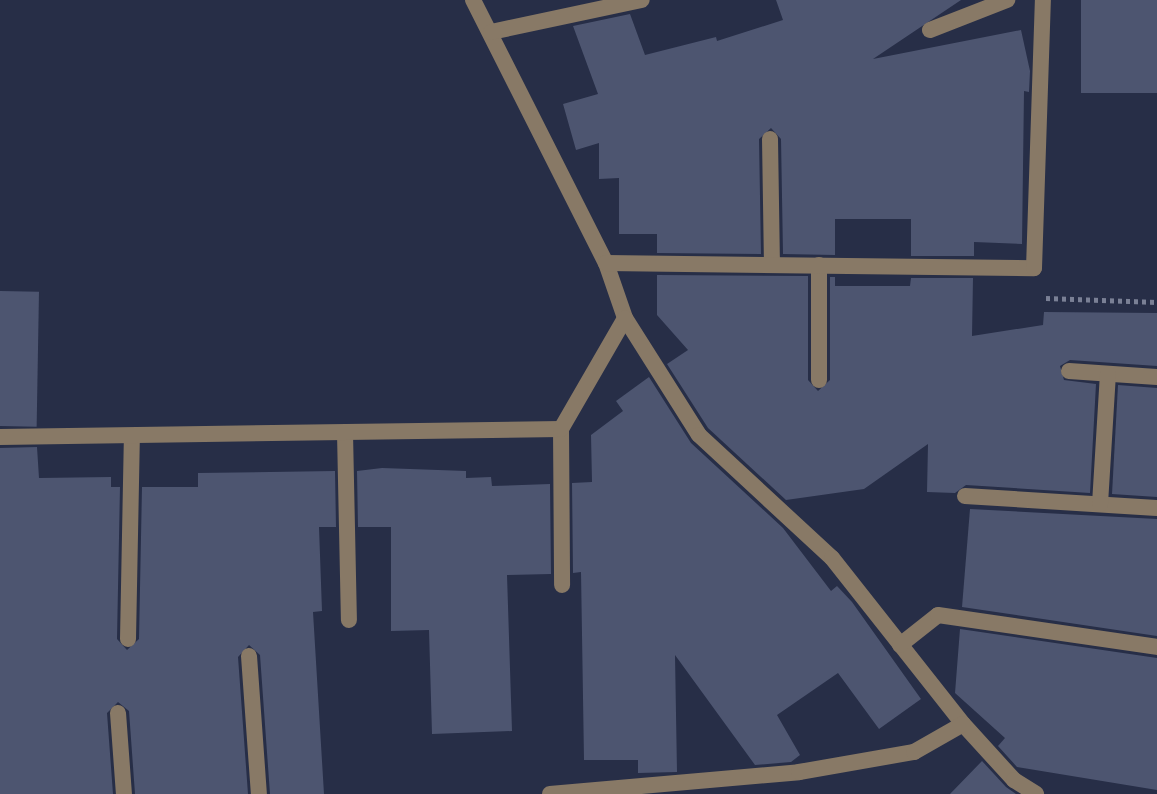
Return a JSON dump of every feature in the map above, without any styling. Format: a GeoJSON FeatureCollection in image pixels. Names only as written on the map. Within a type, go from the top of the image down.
{"type":"FeatureCollection","features":[{"type":"Feature","properties":{"kind":"street"},"geometry":{"type":"LineString","coordinates":[[473,0],[606,263],[625,318],[699,435],[832,558],[963,724],[1014,780],[1036,794]]}},
{"type":"Feature","properties":{"kind":"street"},"geometry":{"type":"LineString","coordinates":[[491,32],[642,0]]}},
{"type":"Feature","properties":{"kind":"street"},"geometry":{"type":"LineString","coordinates":[[930,30],[1007,0]]}},
{"type":"Feature","properties":{"kind":"street"},"geometry":{"type":"LineString","coordinates":[[606,263],[1034,268],[1043,0]]}},
{"type":"Feature","properties":{"kind":"street"},"geometry":{"type":"LineString","coordinates":[[770,139],[772,265]]}},
{"type":"Feature","properties":{"kind":"street"},"geometry":{"type":"LineString","coordinates":[[819,265],[819,380]]}},
{"type":"Feature","properties":{"kind":"street"},"geometry":{"type":"LineString","coordinates":[[562,585],[561,429],[625,318]]}},
{"type":"Feature","properties":{"kind":"street"},"geometry":{"type":"LineString","coordinates":[[1069,371],[1157,377]]}},
{"type":"Feature","properties":{"kind":"street"},"geometry":{"type":"LineString","coordinates":[[1100,504],[1108,374]]}},
{"type":"Feature","properties":{"kind":"street"},"geometry":{"type":"LineString","coordinates":[[0,437],[561,429]]}},
{"type":"Feature","properties":{"kind":"street"},"geometry":{"type":"LineString","coordinates":[[345,433],[349,620]]}},
{"type":"Feature","properties":{"kind":"street"},"geometry":{"type":"LineString","coordinates":[[128,639],[132,436]]}},
{"type":"Feature","properties":{"kind":"street"},"geometry":{"type":"LineString","coordinates":[[965,496],[1157,508]]}},
{"type":"Feature","properties":{"kind":"street"},"geometry":{"type":"LineString","coordinates":[[900,645],[938,615],[1157,647]]}},
{"type":"Feature","properties":{"kind":"street"},"geometry":{"type":"LineString","coordinates":[[249,656],[259,794]]}},
{"type":"Feature","properties":{"kind":"street"},"geometry":{"type":"LineString","coordinates":[[118,713],[124,794]]}},
{"type":"Feature","properties":{"kind":"street"},"geometry":{"type":"LineString","coordinates":[[550,794],[799,772],[914,752],[963,724]]}},
{"type":"Feature","properties":{"kind":"path"},"geometry":{"type":"LineString","coordinates":[[1034,268],[1045,298],[1157,302]]}},
{"type":"Feature","properties":{"kind":"building"},"geometry":{"type":"Polygon","coordinates":[[[776,0],[961,0],[873,59],[1021,30],[1030,71],[1029,92],[1024,91],[1022,244],[974,242],[974,256],[911,256],[911,219],[835,219],[835,255],[783,254],[781,139],[771,128],[759,139],[761,254],[657,253],[657,234],[619,234],[619,178],[599,179],[599,143],[576,150],[563,104],[598,94],[573,26],[630,14],[645,55],[716,37],[717,41],[783,20],[776,0]]]}},
{"type":"Feature","properties":{"kind":"building"},"geometry":{"type":"Polygon","coordinates":[[[1081,0],[1157,0],[1157,93],[1081,93],[1081,0]]]}},
{"type":"Feature","properties":{"kind":"building"},"geometry":{"type":"Polygon","coordinates":[[[657,275],[808,276],[808,380],[818,391],[830,380],[830,277],[835,277],[835,286],[910,286],[911,278],[973,278],[972,336],[1043,325],[1044,312],[1157,313],[1157,366],[1070,360],[1060,366],[1064,380],[1096,384],[1090,493],[966,485],[955,493],[927,492],[928,444],[864,489],[786,500],[708,428],[667,364],[688,350],[657,315],[657,275]]]}},
{"type":"Feature","properties":{"kind":"building"},"geometry":{"type":"Polygon","coordinates":[[[0,291],[39,292],[37,427],[0,426],[0,291]]]}},
{"type":"Feature","properties":{"kind":"building"},"geometry":{"type":"Polygon","coordinates":[[[649,377],[691,443],[783,528],[831,591],[837,586],[852,602],[921,699],[879,729],[838,673],[777,715],[800,755],[791,762],[755,765],[675,655],[677,772],[638,773],[638,760],[584,760],[581,572],[573,573],[572,483],[592,482],[591,435],[623,411],[616,401],[649,377]]]}},
{"type":"Feature","properties":{"kind":"building"},"geometry":{"type":"Polygon","coordinates":[[[1118,385],[1157,388],[1157,497],[1112,494],[1118,385]]]}},
{"type":"Feature","properties":{"kind":"building"},"geometry":{"type":"Polygon","coordinates":[[[37,447],[39,478],[111,477],[111,487],[120,487],[117,639],[127,650],[139,639],[142,487],[198,487],[198,473],[335,471],[336,527],[319,527],[322,611],[313,612],[324,794],[270,794],[260,655],[249,645],[238,657],[248,794],[135,794],[129,711],[118,702],[107,713],[113,794],[0,794],[0,448],[37,447]]]}},
{"type":"Feature","properties":{"kind":"building"},"geometry":{"type":"Polygon","coordinates":[[[382,468],[466,471],[466,478],[491,477],[492,486],[550,484],[551,574],[507,575],[512,731],[432,734],[429,630],[391,631],[391,527],[358,527],[357,471],[382,468]]]}},
{"type":"Feature","properties":{"kind":"building"},"geometry":{"type":"Polygon","coordinates":[[[970,509],[1157,519],[1157,636],[962,607],[970,509]]]}},
{"type":"Feature","properties":{"kind":"building"},"geometry":{"type":"Polygon","coordinates":[[[960,629],[1157,658],[1157,790],[1017,767],[998,746],[1005,738],[955,693],[960,629]]]}},
{"type":"Feature","properties":{"kind":"building"},"geometry":{"type":"Polygon","coordinates":[[[982,761],[1006,787],[1016,794],[950,794],[982,761]]]}}]}
